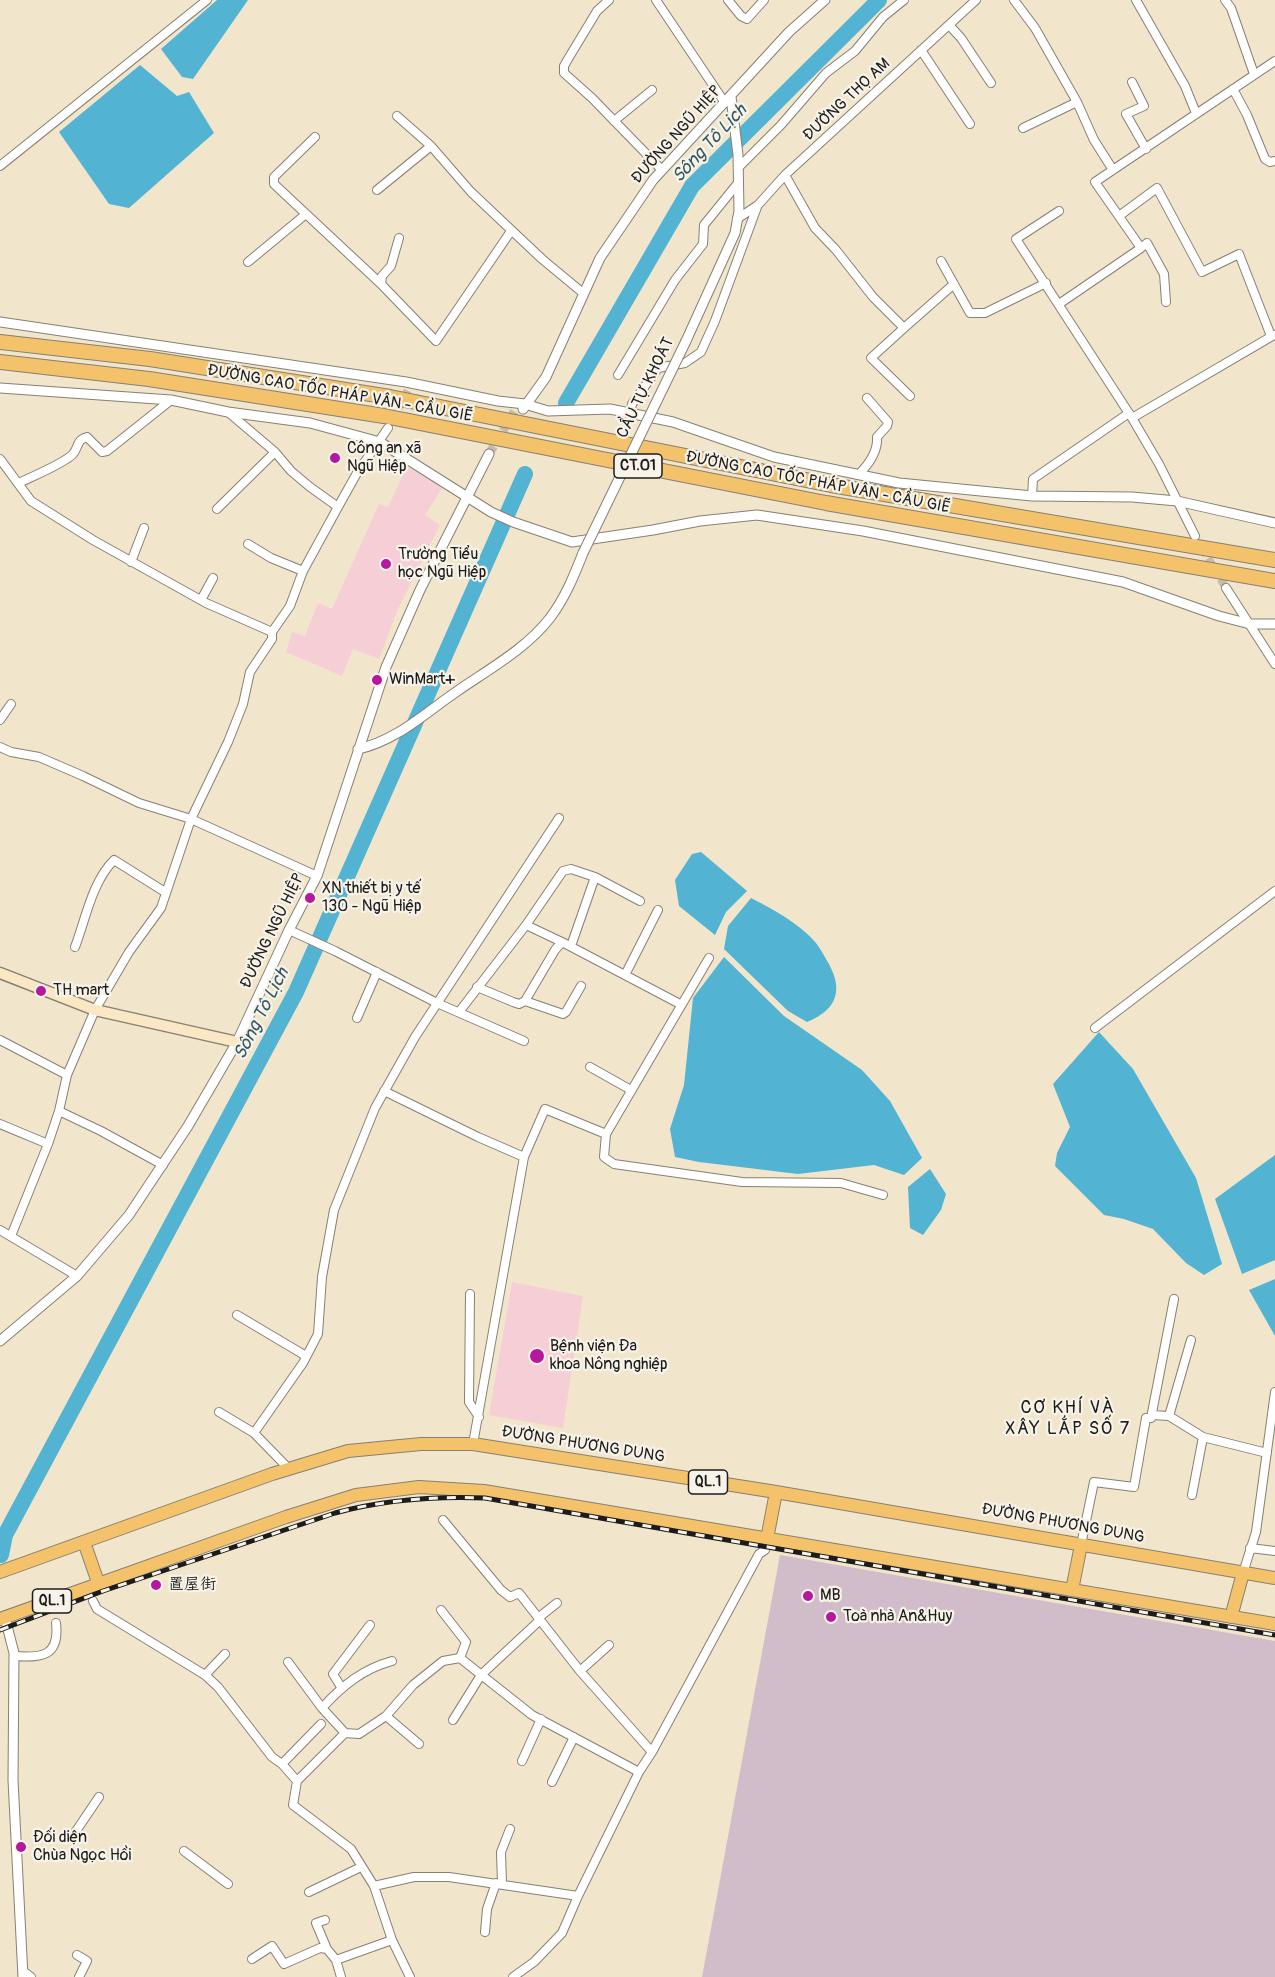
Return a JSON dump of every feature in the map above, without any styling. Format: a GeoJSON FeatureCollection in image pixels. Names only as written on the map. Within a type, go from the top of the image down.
{"type":"FeatureCollection","features":[{"type":"Feature","properties":{"kind":"highway","name":"ĐƯỜNG CAO TỐC PHÁP VÂN - CẦU GIẼ"},"geometry":{"type":"LineString","coordinates":[[0,342],[150,359],[390,397],[831,485],[1275,560]]}},
{"type":"Feature","properties":{"kind":"highway","name":"ĐƯỜNG CAO TỐC PHÁP VÂN - CẦU GIẼ"},"geometry":{"type":"LineString","coordinates":[[0,362],[246,393],[384,416],[826,503],[1275,581]]}},
{"type":"Feature","properties":{"kind":"highway","name":"ĐƯỜNG PHƯƠNG DUNG"},"geometry":{"type":"LineString","coordinates":[[3,1570],[289,1469],[348,1451],[421,1444],[473,1444],[776,1492],[1275,1578]]}},
{"type":"Feature","properties":{"kind":"highway","name":"QL.1"},"geometry":{"type":"LineString","coordinates":[[2,1619],[286,1517],[356,1495],[419,1486],[484,1491],[1275,1624]]}},
{"type":"Feature","properties":{"kind":"highway"},"geometry":{"type":"LineString","coordinates":[[767,1539],[776,1492]]}},
{"type":"Feature","properties":{"kind":"highway"},"geometry":{"type":"LineString","coordinates":[[84,1542],[99,1585]]}},
{"type":"Feature","properties":{"kind":"highway"},"geometry":{"type":"LineString","coordinates":[[1072,1590],[1081,1545]]}},
{"type":"Feature","properties":{"kind":"highway"},"geometry":{"type":"LineString","coordinates":[[1231,1617],[1243,1573]]}},
{"type":"Feature","properties":{"kind":"main road"},"geometry":{"type":"LineString","coordinates":[[0,973],[95,1010],[237,1042]]}},
{"type":"Feature","properties":{"kind":"street"},"geometry":{"type":"LineString","coordinates":[[0,166],[207,0]]}},
{"type":"Feature","properties":{"kind":"street"},"geometry":{"type":"LineString","coordinates":[[609,0],[597,11],[568,59],[564,71],[662,170]]}},
{"type":"Feature","properties":{"kind":"street"},"geometry":{"type":"LineString","coordinates":[[656,0],[728,100]]}},
{"type":"Feature","properties":{"kind":"street"},"geometry":{"type":"LineString","coordinates":[[728,0],[741,16],[747,18],[764,0]]}},
{"type":"Feature","properties":{"kind":"street","name":"ĐƯỜNG NGŨ HIỆP"},"geometry":{"type":"LineString","coordinates":[[522,407],[546,377],[600,258],[653,180],[789,32],[825,0]]}},
{"type":"Feature","properties":{"kind":"street"},"geometry":{"type":"LineString","coordinates":[[738,168],[781,125],[826,73],[855,51],[883,17],[904,0]]}},
{"type":"Feature","properties":{"kind":"street","name":"ĐƯỜNG THỌ AM"},"geometry":{"type":"LineString","coordinates":[[737,219],[758,206],[785,176],[976,0]]}},
{"type":"Feature","properties":{"kind":"street"},"geometry":{"type":"LineString","coordinates":[[1014,0],[1035,28],[1077,102],[1094,140],[1113,170]]}},
{"type":"Feature","properties":{"kind":"street"},"geometry":{"type":"LineString","coordinates":[[1136,0],[1185,86],[1196,113]]}},
{"type":"Feature","properties":{"kind":"street"},"geometry":{"type":"LineString","coordinates":[[1225,0],[1231,8],[1254,74]]}},
{"type":"Feature","properties":{"kind":"street"},"geometry":{"type":"LineString","coordinates":[[949,24],[991,83]]}},
{"type":"Feature","properties":{"kind":"street"},"geometry":{"type":"LineString","coordinates":[[921,50],[970,124]]}},
{"type":"Feature","properties":{"kind":"street"},"geometry":{"type":"LineString","coordinates":[[1141,248],[1095,182],[1275,60]]}},
{"type":"Feature","properties":{"kind":"street"},"geometry":{"type":"LineString","coordinates":[[1132,82],[1144,106],[1126,114],[1146,149]]}},
{"type":"Feature","properties":{"kind":"street"},"geometry":{"type":"LineString","coordinates":[[1233,88],[1265,159],[1270,162],[1275,161]]}},
{"type":"Feature","properties":{"kind":"street"},"geometry":{"type":"LineString","coordinates":[[614,121],[652,90]]}},
{"type":"Feature","properties":{"kind":"street","name":"CẦU TỰ KHOÁT"},"geometry":{"type":"LineString","coordinates":[[358,749],[378,744],[412,724],[531,639],[550,618],[567,591],[735,233],[738,155],[728,100]]}},
{"type":"Feature","properties":{"kind":"street"},"geometry":{"type":"LineString","coordinates":[[1023,128],[1077,102]]}},
{"type":"Feature","properties":{"kind":"street"},"geometry":{"type":"LineString","coordinates":[[397,116],[431,146],[471,192],[542,259],[583,293]]}},
{"type":"Feature","properties":{"kind":"street"},"geometry":{"type":"LineString","coordinates":[[315,137],[274,177],[274,184],[381,284],[436,341],[512,231]]}},
{"type":"Feature","properties":{"kind":"street"},"geometry":{"type":"LineString","coordinates":[[377,190],[431,146]]}},
{"type":"Feature","properties":{"kind":"street"},"geometry":{"type":"LineString","coordinates":[[785,176],[815,228],[836,250],[873,297],[904,328]]}},
{"type":"Feature","properties":{"kind":"street"},"geometry":{"type":"LineString","coordinates":[[618,375],[675,280],[703,244],[704,225],[738,183]]}},
{"type":"Feature","properties":{"kind":"street"},"geometry":{"type":"LineString","coordinates":[[1032,496],[1033,478],[1131,416],[1273,335],[1239,254],[1202,272],[1157,188],[1119,216]]}},
{"type":"Feature","properties":{"kind":"street"},"geometry":{"type":"LineString","coordinates":[[630,413],[632,404],[658,368],[685,363],[701,352],[758,206]]}},
{"type":"Feature","properties":{"kind":"street"},"geometry":{"type":"LineString","coordinates":[[1059,211],[1016,239],[1131,416],[1159,464],[1195,536]]}},
{"type":"Feature","properties":{"kind":"street"},"geometry":{"type":"LineString","coordinates":[[248,262],[306,214]]}},
{"type":"Feature","properties":{"kind":"street"},"geometry":{"type":"LineString","coordinates":[[381,284],[382,276],[391,266],[399,238]]}},
{"type":"Feature","properties":{"kind":"street"},"geometry":{"type":"LineString","coordinates":[[1059,304],[1147,243],[1164,274],[1166,302]]}},
{"type":"Feature","properties":{"kind":"street"},"geometry":{"type":"LineString","coordinates":[[941,261],[970,313],[985,313],[1046,283]]}},
{"type":"Feature","properties":{"kind":"street"},"geometry":{"type":"LineString","coordinates":[[910,396],[871,358],[954,284]]}},
{"type":"Feature","properties":{"kind":"street"},"geometry":{"type":"LineString","coordinates":[[0,322],[411,386],[548,411],[610,409],[673,422],[774,457],[899,483],[1032,496],[1132,497],[1177,501],[1275,523]]}},
{"type":"Feature","properties":{"kind":"street"},"geometry":{"type":"LineString","coordinates":[[0,388],[171,400],[228,412],[310,423],[380,442],[491,512],[572,542],[642,532],[700,520],[757,515],[863,531],[1123,582],[1219,616],[1250,624],[1275,624]]}},
{"type":"Feature","properties":{"kind":"street"},"geometry":{"type":"LineString","coordinates":[[859,474],[872,456],[877,437],[888,422],[867,398]]}},
{"type":"Feature","properties":{"kind":"street"},"geometry":{"type":"LineString","coordinates":[[19,483],[73,454],[78,441],[83,438],[87,437],[102,452],[107,451],[171,400]]}},
{"type":"Feature","properties":{"kind":"street"},"geometry":{"type":"LineString","coordinates":[[228,412],[275,452],[291,471],[338,507]]}},
{"type":"Feature","properties":{"kind":"street"},"geometry":{"type":"LineString","coordinates":[[11,1236],[48,1144],[59,1111],[67,1075],[95,1010],[129,952],[161,908],[191,819],[228,742],[243,704],[250,672],[272,639],[272,632],[290,606],[303,571],[357,473],[388,428]]}},
{"type":"Feature","properties":{"kind":"street"},"geometry":{"type":"LineString","coordinates":[[217,509],[275,452]]}},
{"type":"Feature","properties":{"kind":"street","name":"ĐƯỜNG NGŨ HIỆP"},"geometry":{"type":"LineString","coordinates":[[0,1341],[77,1275],[129,1215],[188,1126],[237,1042],[317,876],[386,667],[455,518],[492,455]]}},
{"type":"Feature","properties":{"kind":"street"},"geometry":{"type":"LineString","coordinates":[[0,459],[31,501],[131,562],[201,600],[272,632]]}},
{"type":"Feature","properties":{"kind":"street"},"geometry":{"type":"LineString","coordinates":[[131,562],[144,528]]}},
{"type":"Feature","properties":{"kind":"street"},"geometry":{"type":"LineString","coordinates":[[248,544],[271,558],[303,571]]}},
{"type":"Feature","properties":{"kind":"street"},"geometry":{"type":"LineString","coordinates":[[201,600],[213,578]]}},
{"type":"Feature","properties":{"kind":"street"},"geometry":{"type":"LineString","coordinates":[[1226,588],[1275,664]]}},
{"type":"Feature","properties":{"kind":"street"},"geometry":{"type":"LineString","coordinates":[[0,720],[11,705]]}},
{"type":"Feature","properties":{"kind":"street"},"geometry":{"type":"LineString","coordinates":[[0,747],[11,752],[39,758],[139,803],[191,819],[317,876]]}},
{"type":"Feature","properties":{"kind":"street"},"geometry":{"type":"LineString","coordinates":[[254,1433],[306,1356],[318,1334],[322,1277],[334,1210],[375,1108],[415,1037],[559,818]]}},
{"type":"Feature","properties":{"kind":"street"},"geometry":{"type":"LineString","coordinates":[[75,947],[87,916],[92,894],[107,866],[114,860],[165,892]]}},
{"type":"Feature","properties":{"kind":"street"},"geometry":{"type":"LineString","coordinates":[[459,1012],[526,925],[563,871],[571,869],[595,877],[640,901]]}},
{"type":"Feature","properties":{"kind":"street"},"geometry":{"type":"LineString","coordinates":[[571,946],[595,877]]}},
{"type":"Feature","properties":{"kind":"street"},"geometry":{"type":"LineString","coordinates":[[1095,1028],[1275,891]]}},
{"type":"Feature","properties":{"kind":"street"},"geometry":{"type":"LineString","coordinates":[[625,975],[658,910]]}},
{"type":"Feature","properties":{"kind":"street"},"geometry":{"type":"LineString","coordinates":[[526,925],[571,946],[680,1005]]}},
{"type":"Feature","properties":{"kind":"street"},"geometry":{"type":"LineString","coordinates":[[289,930],[437,1003],[524,1041]]}},
{"type":"Feature","properties":{"kind":"street"},"geometry":{"type":"LineString","coordinates":[[477,987],[519,1004],[525,1001],[562,942]]}},
{"type":"Feature","properties":{"kind":"street"},"geometry":{"type":"LineString","coordinates":[[709,958],[606,1134],[604,1157],[614,1164],[742,1182],[841,1183],[884,1195]]}},
{"type":"Feature","properties":{"kind":"street"},"geometry":{"type":"LineString","coordinates":[[357,1018],[377,972]]}},
{"type":"Feature","properties":{"kind":"street"},"geometry":{"type":"LineString","coordinates":[[525,1001],[563,1014],[581,986]]}},
{"type":"Feature","properties":{"kind":"street"},"geometry":{"type":"LineString","coordinates":[[0,1040],[67,1075]]}},
{"type":"Feature","properties":{"kind":"street"},"geometry":{"type":"LineString","coordinates":[[590,1068],[631,1090]]}},
{"type":"Feature","properties":{"kind":"street"},"geometry":{"type":"LineString","coordinates":[[384,1091],[478,1137],[525,1157]]}},
{"type":"Feature","properties":{"kind":"street"},"geometry":{"type":"LineString","coordinates":[[473,1444],[525,1157],[545,1109],[606,1134]]}},
{"type":"Feature","properties":{"kind":"street"},"geometry":{"type":"LineString","coordinates":[[59,1111],[163,1165]]}},
{"type":"Feature","properties":{"kind":"street"},"geometry":{"type":"LineString","coordinates":[[0,1124],[48,1144]]}},
{"type":"Feature","properties":{"kind":"street"},"geometry":{"type":"LineString","coordinates":[[0,1230],[77,1275]]}},
{"type":"Feature","properties":{"kind":"street"},"geometry":{"type":"LineString","coordinates":[[470,1294],[469,1402],[479,1417]]}},
{"type":"Feature","properties":{"kind":"street"},"geometry":{"type":"LineString","coordinates":[[1081,1545],[1094,1482],[1134,1487],[1146,1418],[1151,1418],[1152,1415],[1174,1299]]}},
{"type":"Feature","properties":{"kind":"street"},"geometry":{"type":"LineString","coordinates":[[237,1315],[306,1356]]}},
{"type":"Feature","properties":{"kind":"street"},"geometry":{"type":"LineString","coordinates":[[1169,1416],[1191,1340]]}},
{"type":"Feature","properties":{"kind":"street"},"geometry":{"type":"LineString","coordinates":[[1243,1573],[1256,1532],[1275,1392]]}},
{"type":"Feature","properties":{"kind":"street"},"geometry":{"type":"LineString","coordinates":[[219,1412],[254,1433],[289,1469]]}},
{"type":"Feature","properties":{"kind":"street"},"geometry":{"type":"LineString","coordinates":[[1152,1415],[1169,1416],[1203,1437],[1267,1454]]}},
{"type":"Feature","properties":{"kind":"street"},"geometry":{"type":"LineString","coordinates":[[1192,1495],[1203,1437]]}},
{"type":"Feature","properties":{"kind":"street"},"geometry":{"type":"LineString","coordinates":[[443,1520],[501,1590],[510,1597],[519,1593],[580,1671],[652,1752]]}},
{"type":"Feature","properties":{"kind":"street"},"geometry":{"type":"LineString","coordinates":[[513,1977],[534,1962],[562,1933],[639,1772],[759,1554],[765,1550],[767,1539]]}},
{"type":"Feature","properties":{"kind":"street"},"geometry":{"type":"LineString","coordinates":[[1250,1548],[1275,1551]]}},
{"type":"Feature","properties":{"kind":"street"},"geometry":{"type":"LineString","coordinates":[[93,1600],[97,1609],[205,1675],[218,1687],[272,1757],[282,1764],[297,1781]]}},
{"type":"Feature","properties":{"kind":"street"},"geometry":{"type":"LineString","coordinates":[[453,1720],[481,1675],[557,1603]]}},
{"type":"Feature","properties":{"kind":"street"},"geometry":{"type":"LineString","coordinates":[[441,1610],[466,1642],[460,1659]]}},
{"type":"Feature","properties":{"kind":"street"},"geometry":{"type":"LineString","coordinates":[[2,1619],[14,1656],[13,1780],[23,1974],[31,1977]]}},
{"type":"Feature","properties":{"kind":"street"},"geometry":{"type":"LineString","coordinates":[[14,1656],[37,1658],[49,1651],[57,1635],[56,1623]]}},
{"type":"Feature","properties":{"kind":"street"},"geometry":{"type":"LineString","coordinates":[[341,1687],[333,1674],[370,1625]]}},
{"type":"Feature","properties":{"kind":"street"},"geometry":{"type":"LineString","coordinates":[[580,1671],[609,1645]]}},
{"type":"Feature","properties":{"kind":"street"},"geometry":{"type":"LineString","coordinates":[[205,1675],[225,1654]]}},
{"type":"Feature","properties":{"kind":"street"},"geometry":{"type":"LineString","coordinates":[[288,1662],[322,1708],[345,1733],[359,1734],[386,1716],[412,1685],[443,1661],[460,1659],[500,1691],[541,1719],[639,1772]]}},
{"type":"Feature","properties":{"kind":"street"},"geometry":{"type":"LineString","coordinates":[[322,1708],[341,1687],[376,1665],[392,1661]]}},
{"type":"Feature","properties":{"kind":"street"},"geometry":{"type":"LineString","coordinates":[[386,1716],[418,1744]]}},
{"type":"Feature","properties":{"kind":"street"},"geometry":{"type":"LineString","coordinates":[[522,1761],[541,1719]]}},
{"type":"Feature","properties":{"kind":"street"},"geometry":{"type":"LineString","coordinates":[[282,1764],[321,1724]]}},
{"type":"Feature","properties":{"kind":"street"},"geometry":{"type":"LineString","coordinates":[[345,1733],[297,1781],[293,1805],[351,1849],[374,1886],[392,1940],[410,1977]]}},
{"type":"Feature","properties":{"kind":"street"},"geometry":{"type":"LineString","coordinates":[[552,1782],[574,1737]]}},
{"type":"Feature","properties":{"kind":"street"},"geometry":{"type":"LineString","coordinates":[[72,1837],[99,1797]]}},
{"type":"Feature","properties":{"kind":"street"},"geometry":{"type":"LineString","coordinates":[[486,1932],[487,1909],[499,1883],[501,1852],[510,1829]]}},
{"type":"Feature","properties":{"kind":"street"},"geometry":{"type":"LineString","coordinates":[[184,1851],[228,1884]]}},
{"type":"Feature","properties":{"kind":"street"},"geometry":{"type":"LineString","coordinates":[[309,1892],[361,1867]]}},
{"type":"Feature","properties":{"kind":"street"},"geometry":{"type":"LineString","coordinates":[[374,1886],[414,1877],[449,1877],[578,1896]]}},
{"type":"Feature","properties":{"kind":"street"},"geometry":{"type":"LineString","coordinates":[[325,1920],[316,1923],[327,1949],[336,1960],[341,1977]]}},
{"type":"Feature","properties":{"kind":"street"},"geometry":{"type":"LineString","coordinates":[[336,1960],[392,1940]]}},
{"type":"Feature","properties":{"kind":"street"},"geometry":{"type":"LineString","coordinates":[[252,1959],[272,1946],[284,1964],[320,1948],[327,1949]]}},
{"type":"Feature","properties":{"kind":"street"},"geometry":{"type":"LineString","coordinates":[[77,1955],[87,1961],[79,1977]]}},
{"type":"Feature","properties":{"kind":"shaded area","name":"Trường Tiểu học Ngũ Hiệp"},"geometry":{"type":"Polygon","coordinates":[[[407,467],[443,487],[425,515],[440,525],[397,611],[379,659],[353,649],[342,676],[286,652],[292,632],[305,636],[318,603],[332,609],[379,504],[388,507],[407,467]]]}},
{"type":"Feature","properties":{"kind":"shaded area","name":"Bệnh viện Đa khoa Nông nghiệp"},"geometry":{"type":"Polygon","coordinates":[[[512,1282],[583,1296],[563,1428],[489,1415],[512,1282]]]}},
{"type":"Feature","properties":{"kind":"shaded area"},"geometry":{"type":"Polygon","coordinates":[[[780,1555],[1275,1641],[1275,1977],[702,1977],[780,1555]]]}},
{"type":"Feature","properties":{"kind":"water"},"geometry":{"type":"Polygon","coordinates":[[[217,0],[248,0],[193,79],[182,77],[161,49],[217,0]]]}},
{"type":"Feature","properties":{"kind":"water"},"geometry":{"type":"Polygon","coordinates":[[[140,65],[177,96],[189,92],[214,133],[129,208],[109,204],[59,132],[140,65]]]}},
{"type":"Feature","properties":{"kind":"water"},"geometry":{"type":"Polygon","coordinates":[[[701,852],[747,891],[726,912],[715,935],[679,906],[675,880],[692,854],[701,852]]]}},
{"type":"Feature","properties":{"kind":"water"},"geometry":{"type":"Polygon","coordinates":[[[751,898],[802,929],[816,943],[826,959],[835,979],[835,996],[832,1004],[818,1017],[807,1022],[788,1011],[724,949],[728,926],[751,898]]]}},
{"type":"Feature","properties":{"kind":"water"},"geometry":{"type":"Polygon","coordinates":[[[724,957],[784,1016],[862,1070],[890,1101],[922,1158],[904,1175],[874,1165],[798,1174],[675,1157],[670,1129],[684,1085],[693,998],[724,957]]]}},
{"type":"Feature","properties":{"kind":"water"},"geometry":{"type":"Polygon","coordinates":[[[1099,1032],[1133,1069],[1196,1178],[1222,1264],[1204,1275],[1186,1263],[1153,1229],[1104,1215],[1055,1166],[1057,1153],[1070,1127],[1053,1084],[1099,1032]]]}},
{"type":"Feature","properties":{"kind":"water"},"geometry":{"type":"Polygon","coordinates":[[[1275,1155],[1275,1260],[1242,1274],[1215,1199],[1275,1155]]]}},
{"type":"Feature","properties":{"kind":"water"},"geometry":{"type":"Polygon","coordinates":[[[930,1169],[946,1194],[941,1210],[923,1235],[910,1228],[908,1187],[930,1169]]]}},
{"type":"Feature","properties":{"kind":"water"},"geometry":{"type":"Polygon","coordinates":[[[1275,1279],[1275,1336],[1249,1290],[1275,1279]]]}},
{"type":"Feature","properties":{"kind":"waterway","name":"Sông Tô Lịch"},"geometry":{"type":"LineString","coordinates":[[566,403],[692,186],[879,0]]}},
{"type":"Feature","properties":{"kind":"waterway","name":"Sông Tô Lịch"},"geometry":{"type":"LineString","coordinates":[[1,1555],[5,1535],[296,992],[525,474]]}},
{"type":"Feature","properties":{"kind":"tunnel"},"geometry":{"type":"LineString","coordinates":[[393,419],[409,388]]}},
{"type":"Feature","properties":{"kind":"tunnel"},"geometry":{"type":"LineString","coordinates":[[489,454],[517,407]]}},
{"type":"Feature","properties":{"kind":"tunnel"},"geometry":{"type":"LineString","coordinates":[[1202,548],[1226,588]]}},
{"type":"Feature","properties":{"kind":"railway"},"geometry":{"type":"LineString","coordinates":[[0,1630],[103,1591],[335,1513],[390,1502],[428,1498],[485,1498],[1275,1635]]}},
{"type":"Feature","properties":{"kind":"place","name":"Công an xã Ngũ Hiệp"},"geometry":{"type":"Point","coordinates":[335,458]}},
{"type":"Feature","properties":{"kind":"place","name":"Trường Tiểu học Ngũ Hiệp"},"geometry":{"type":"Point","coordinates":[386,564]}},
{"type":"Feature","properties":{"kind":"place","name":"WinMart+"},"geometry":{"type":"Point","coordinates":[377,680]}},
{"type":"Feature","properties":{"kind":"place","name":"XN thiết bị y tế 130 - Ngũ Hiệp"},"geometry":{"type":"Point","coordinates":[310,898]}},
{"type":"Feature","properties":{"kind":"place","name":"TH mart"},"geometry":{"type":"Point","coordinates":[41,991]}},
{"type":"Feature","properties":{"kind":"place","name":"Bệnh viện Đa khoa Nông nghiệp"},"geometry":{"type":"Point","coordinates":[537,1356]}},
{"type":"Feature","properties":{"kind":"place","name":"置屋街"},"geometry":{"type":"Point","coordinates":[156,1585]}},
{"type":"Feature","properties":{"kind":"place","name":"MB"},"geometry":{"type":"Point","coordinates":[808,1596]}},
{"type":"Feature","properties":{"kind":"place","name":"Toà nhà An&Huy"},"geometry":{"type":"Point","coordinates":[831,1617]}},
{"type":"Feature","properties":{"kind":"place","name":"Đối diện Chùa Ngọc Hồi"},"geometry":{"type":"Point","coordinates":[21,1847]}},
{"type":"Feature","properties":{"kind":"district","name":"CƠ KHÍ VÀ XÂY LẮP SỐ 7"},"geometry":{"type":"Point","coordinates":[1068,1418]}}]}
